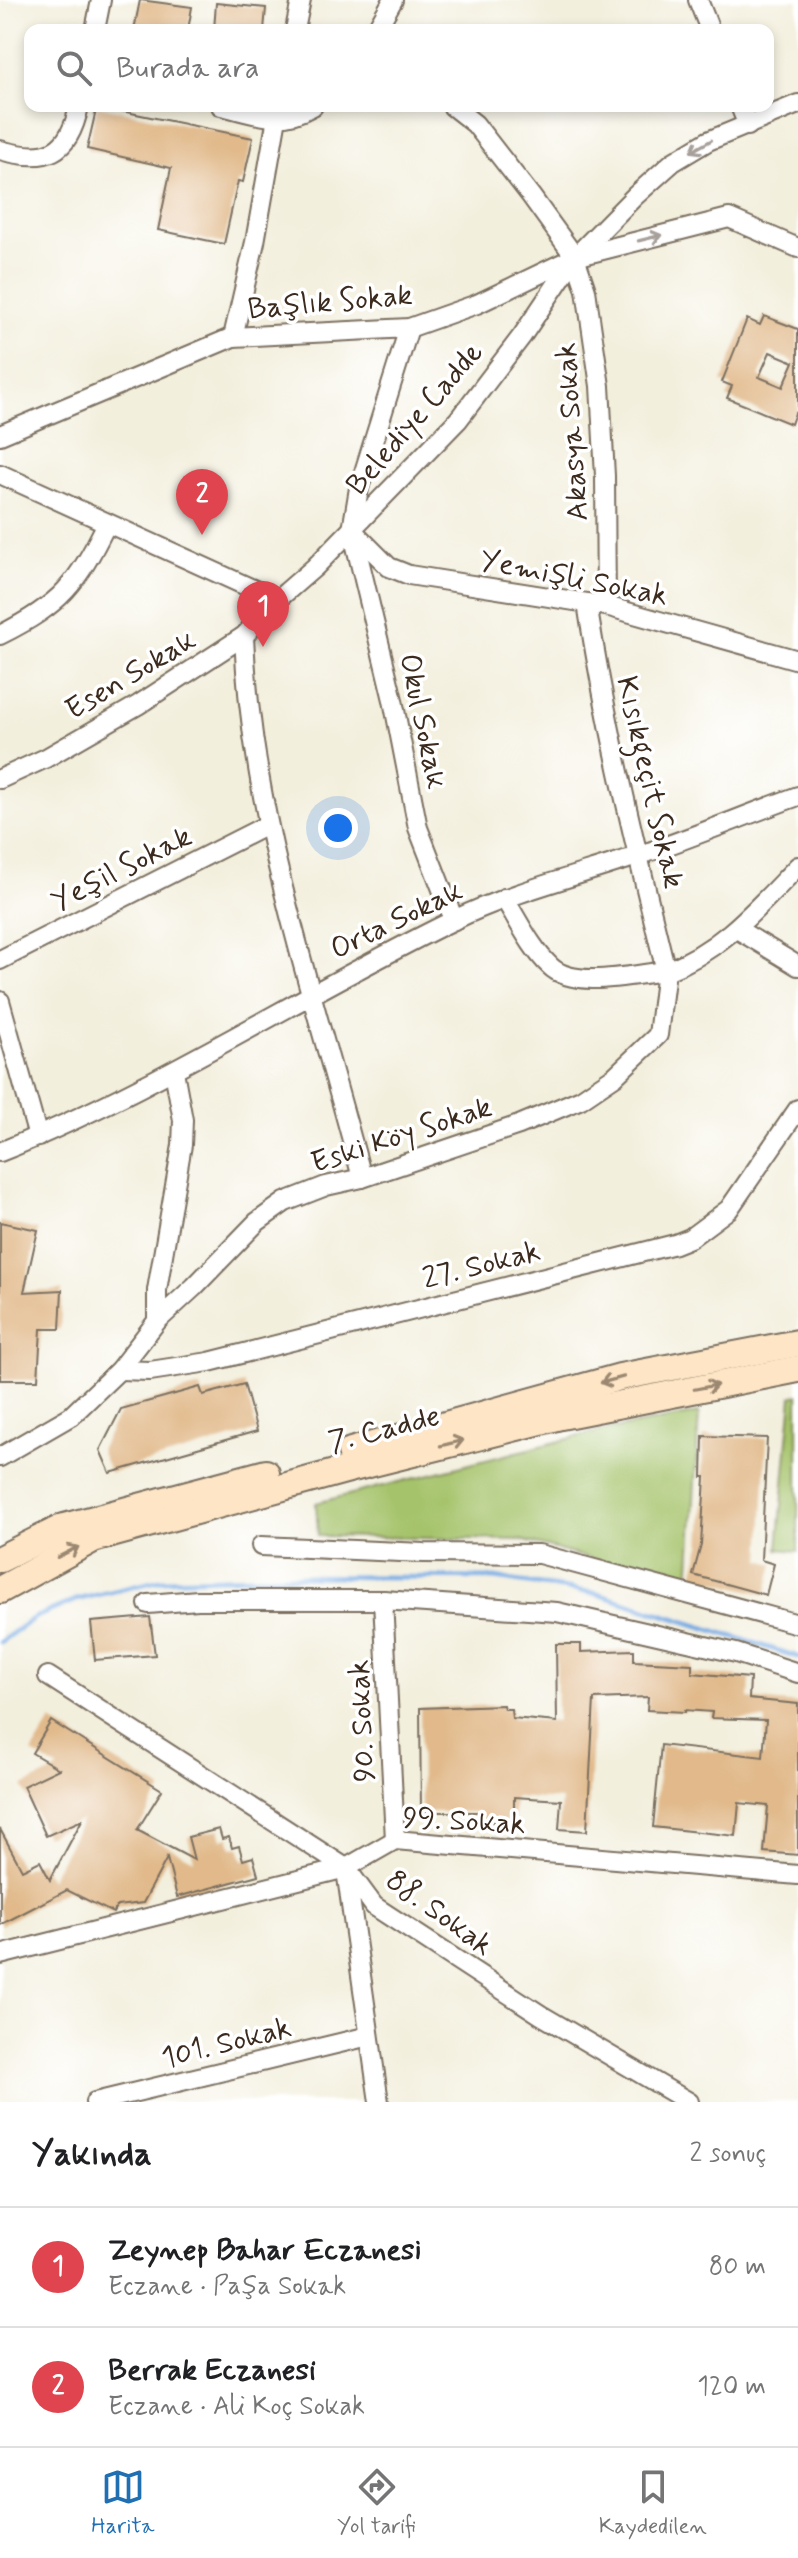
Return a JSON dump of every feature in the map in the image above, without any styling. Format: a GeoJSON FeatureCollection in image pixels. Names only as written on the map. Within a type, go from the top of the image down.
{"type":"FeatureCollection","features":[{"type":"Feature","properties":{"kind":"main road","name":"7. Cadde"},"geometry":{"type":"LineString","coordinates":[[0,1559],[64,1527],[620,1377],[798,1343]]}},
{"type":"Feature","properties":{"kind":"main road","name":"7. Cadde"},"geometry":{"type":"LineString","coordinates":[[0,1590],[93,1539],[349,1469],[561,1416],[798,1369]]}},
{"type":"Feature","properties":{"kind":"street"},"geometry":{"type":"LineString","coordinates":[[96,24],[101,0]]}},
{"type":"Feature","properties":{"kind":"street"},"geometry":{"type":"LineString","coordinates":[[296,24],[301,0]]}},
{"type":"Feature","properties":{"kind":"street"},"geometry":{"type":"LineString","coordinates":[[379,24],[393,0]]}},
{"type":"Feature","properties":{"kind":"street"},"geometry":{"type":"LineString","coordinates":[[698,0],[708,24]]}},
{"type":"Feature","properties":{"kind":"street"},"geometry":{"type":"LineString","coordinates":[[575,257],[673,162],[708,141],[798,104]]}},
{"type":"Feature","properties":{"kind":"street"},"geometry":{"type":"LineString","coordinates":[[0,150],[27,158],[48,153],[63,145],[74,127],[78,112]]}},
{"type":"Feature","properties":{"kind":"street"},"geometry":{"type":"LineString","coordinates":[[233,337],[255,242],[278,112],[294,117],[303,112]]}},
{"type":"Feature","properties":{"kind":"street","name":"Akasya Sokak"},"geometry":{"type":"LineString","coordinates":[[459,112],[483,134],[575,257],[586,290],[600,386],[605,476],[606,606]]}},
{"type":"Feature","properties":{"kind":"street"},"geometry":{"type":"LineString","coordinates":[[742,112],[748,126]]}},
{"type":"Feature","properties":{"kind":"street"},"geometry":{"type":"LineString","coordinates":[[575,257],[729,218],[798,248]]}},
{"type":"Feature","properties":{"kind":"street","name":"Başlık Sokak"},"geometry":{"type":"LineString","coordinates":[[0,435],[233,337],[409,328],[477,304],[575,257]]}},
{"type":"Feature","properties":{"kind":"street","name":"Belediye Cadde"},"geometry":{"type":"LineString","coordinates":[[277,600],[315,567],[458,420],[522,336],[575,257]]}},
{"type":"Feature","properties":{"kind":"street"},"geometry":{"type":"LineString","coordinates":[[352,530],[359,488],[409,328]]}},
{"type":"Feature","properties":{"kind":"street"},"geometry":{"type":"LineString","coordinates":[[0,474],[277,600]]}},
{"type":"Feature","properties":{"kind":"street"},"geometry":{"type":"LineString","coordinates":[[0,635],[36,617],[65,593],[86,566],[107,523]]}},
{"type":"Feature","properties":{"kind":"street","name":"Yemişli Sokak"},"geometry":{"type":"LineString","coordinates":[[352,530],[389,567],[409,575],[606,606],[798,660]]}},
{"type":"Feature","properties":{"kind":"street","name":"Okul Sokak"},"geometry":{"type":"LineString","coordinates":[[352,530],[393,700],[418,828],[454,920]]}},
{"type":"Feature","properties":{"kind":"street","name":"Esen Sokak"},"geometry":{"type":"LineString","coordinates":[[0,779],[46,758],[138,705],[244,636],[277,600]]}},
{"type":"Feature","properties":{"kind":"street","name":"Kısıkgeçit Sokak"},"geometry":{"type":"LineString","coordinates":[[587,603],[598,677],[666,971]]}},
{"type":"Feature","properties":{"kind":"street"},"geometry":{"type":"LineString","coordinates":[[244,636],[246,686],[267,825],[362,1178]]}},
{"type":"Feature","properties":{"kind":"street","name":"Orta Sokak"},"geometry":{"type":"LineString","coordinates":[[0,1152],[38,1137],[174,1071],[310,993],[454,920],[504,898],[637,856],[798,796]]}},
{"type":"Feature","properties":{"kind":"street","name":"Yeşil Sokak"},"geometry":{"type":"LineString","coordinates":[[0,960],[267,825]]}},
{"type":"Feature","properties":{"kind":"street"},"geometry":{"type":"LineString","coordinates":[[504,898],[550,967],[565,976],[586,979],[666,971],[692,962],[737,929],[798,866]]}},
{"type":"Feature","properties":{"kind":"street"},"geometry":{"type":"LineString","coordinates":[[737,929],[798,966]]}},
{"type":"Feature","properties":{"kind":"street","name":"Eski Köy Sokak"},"geometry":{"type":"LineString","coordinates":[[0,1457],[71,1416],[119,1370],[157,1321],[257,1222],[285,1202],[519,1125],[581,1099],[615,1076],[658,1035],[666,971]]}},
{"type":"Feature","properties":{"kind":"street"},"geometry":{"type":"LineString","coordinates":[[0,1001],[38,1137]]}},
{"type":"Feature","properties":{"kind":"street"},"geometry":{"type":"LineString","coordinates":[[157,1321],[157,1290],[182,1145],[183,1120],[174,1071]]}},
{"type":"Feature","properties":{"kind":"street","name":"27. Sokak"},"geometry":{"type":"LineString","coordinates":[[119,1370],[150,1371],[209,1362],[675,1244],[690,1238],[729,1209],[798,1109]]}},
{"type":"Feature","properties":{"kind":"street"},"geometry":{"type":"LineString","coordinates":[[261,1546],[539,1554],[798,1624]]}},
{"type":"Feature","properties":{"kind":"street"},"geometry":{"type":"LineString","coordinates":[[148,1604],[198,1600],[383,1600],[557,1612],[736,1653],[798,1673]]}},
{"type":"Feature","properties":{"kind":"street","name":"90. Sokak"},"geometry":{"type":"LineString","coordinates":[[383,1600],[395,1840]]}},
{"type":"Feature","properties":{"kind":"street","name":"88. Sokak"},"geometry":{"type":"LineString","coordinates":[[48,1676],[346,1868],[374,1906],[541,2015],[689,2102]]}},
{"type":"Feature","properties":{"kind":"street","name":"99. Sokak"},"geometry":{"type":"LineString","coordinates":[[0,1955],[346,1868],[395,1840],[798,1875]]}},
{"type":"Feature","properties":{"kind":"street"},"geometry":{"type":"LineString","coordinates":[[346,1868],[379,2102]]}},
{"type":"Feature","properties":{"kind":"street","name":"101. Sokak"},"geometry":{"type":"LineString","coordinates":[[95,2102],[369,2036]]}},
{"type":"Feature","properties":{"kind":"green space"},"geometry":{"type":"Polygon","coordinates":[[[798,1395],[798,1551],[778,1549],[792,1396],[798,1395]]]}},
{"type":"Feature","properties":{"kind":"green space"},"geometry":{"type":"Polygon","coordinates":[[[699,1413],[689,1585],[521,1540],[318,1536],[316,1503],[592,1433],[699,1413]]]}},
{"type":"Feature","properties":{"kind":"building"},"geometry":{"type":"Polygon","coordinates":[[[140,0],[192,7],[189,24],[135,24],[140,0]]]}},
{"type":"Feature","properties":{"kind":"building"},"geometry":{"type":"Polygon","coordinates":[[[216,3],[266,8],[265,24],[214,24],[216,3]]]}},
{"type":"Feature","properties":{"kind":"building"},"geometry":{"type":"Polygon","coordinates":[[[96,112],[126,112],[253,138],[243,182],[238,181],[224,244],[158,230],[171,168],[87,149],[96,112]]]}},
{"type":"Feature","properties":{"kind":"building"},"geometry":{"type":"Polygon","coordinates":[[[764,316],[798,329],[798,415],[795,413],[791,424],[727,398],[732,386],[722,382],[747,319],[760,325],[764,316]],[[770,352],[759,377],[783,387],[794,362],[770,352]]]}},
{"type":"Feature","properties":{"kind":"building"},"geometry":{"type":"Polygon","coordinates":[[[0,1222],[38,1230],[24,1292],[62,1290],[60,1329],[41,1329],[38,1380],[0,1380],[0,1222]]]}},
{"type":"Feature","properties":{"kind":"building"},"geometry":{"type":"Polygon","coordinates":[[[244,1384],[257,1431],[110,1473],[100,1450],[121,1409],[200,1387],[203,1395],[244,1384]]]}},
{"type":"Feature","properties":{"kind":"building"},"geometry":{"type":"Polygon","coordinates":[[[703,1436],[767,1438],[761,1560],[774,1564],[766,1595],[693,1575],[701,1545],[705,1477],[702,1477],[703,1436]]]}},
{"type":"Feature","properties":{"kind":"building"},"geometry":{"type":"Polygon","coordinates":[[[150,1617],[155,1655],[95,1660],[91,1622],[150,1617]]]}},
{"type":"Feature","properties":{"kind":"building"},"geometry":{"type":"Polygon","coordinates":[[[556,1644],[581,1644],[581,1652],[634,1650],[634,1661],[692,1664],[692,1673],[750,1678],[749,1699],[798,1704],[798,1855],[764,1852],[768,1806],[739,1803],[736,1836],[653,1827],[661,1745],[763,1757],[766,1720],[711,1718],[712,1712],[647,1710],[648,1697],[594,1699],[587,1831],[559,1829],[561,1800],[514,1797],[514,1821],[479,1822],[478,1812],[421,1812],[420,1708],[503,1705],[504,1709],[511,1709],[512,1718],[557,1722],[556,1644]]]}},
{"type":"Feature","properties":{"kind":"building"},"geometry":{"type":"Polygon","coordinates":[[[51,1721],[162,1790],[137,1830],[194,1860],[188,1837],[219,1829],[222,1839],[229,1837],[232,1848],[239,1846],[243,1860],[253,1857],[258,1875],[177,1897],[167,1858],[143,1903],[117,1906],[113,1913],[67,1890],[0,1925],[0,1829],[22,1870],[40,1861],[50,1880],[82,1820],[46,1836],[23,1786],[59,1769],[32,1753],[51,1721]]]}},
{"type":"Feature","properties":{"kind":"waterway"},"geometry":{"type":"LineString","coordinates":[[0,1642],[34,1618],[76,1600],[161,1580],[287,1576],[495,1578],[594,1593],[798,1657]]}},
{"type":"Feature","properties":{"kind":"place","name":"Berrak Eczanesi"},"geometry":{"type":"Point","coordinates":[202,535]}},
{"type":"Feature","properties":{"kind":"place","name":"Zeynep Bahar Eczanesi"},"geometry":{"type":"Point","coordinates":[263,647]}}]}
